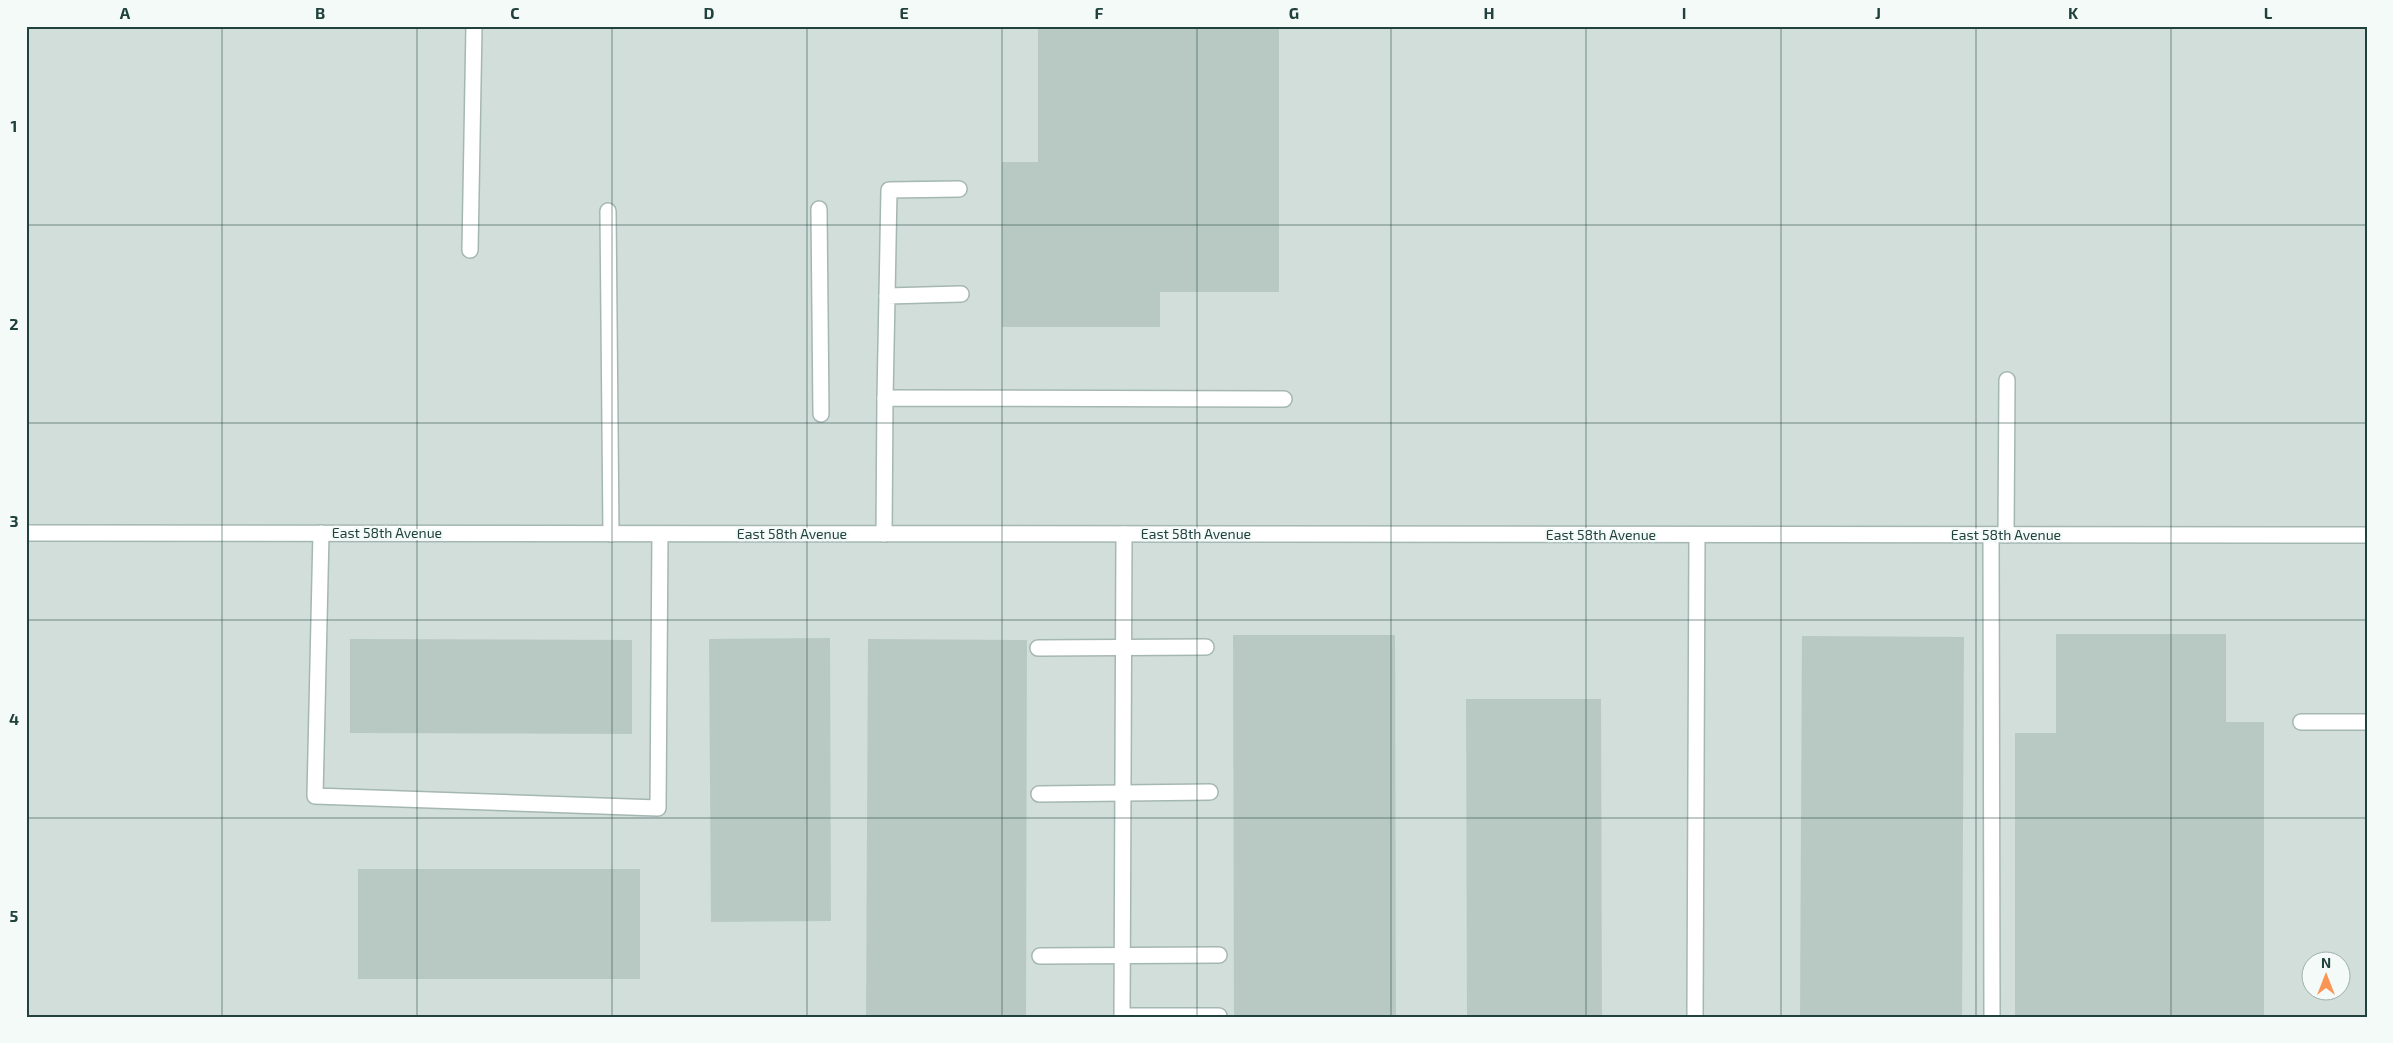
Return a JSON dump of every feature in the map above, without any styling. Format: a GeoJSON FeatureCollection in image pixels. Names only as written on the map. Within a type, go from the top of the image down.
{"type":"FeatureCollection","features":[{"type":"Feature","properties":{"kind":"street"},"geometry":{"type":"LineString","coordinates":[[470,250],[474,26]]}},
{"type":"Feature","properties":{"kind":"street"},"geometry":{"type":"LineString","coordinates":[[884,534],[889,190],[959,189]]}},
{"type":"Feature","properties":{"kind":"street"},"geometry":{"type":"LineString","coordinates":[[819,209],[820,414]]}},
{"type":"Feature","properties":{"kind":"street"},"geometry":{"type":"LineString","coordinates":[[608,211],[611,534]]}},
{"type":"Feature","properties":{"kind":"street"},"geometry":{"type":"LineString","coordinates":[[887,296],[961,294]]}},
{"type":"Feature","properties":{"kind":"street"},"geometry":{"type":"LineString","coordinates":[[2006,535],[2007,380]]}},
{"type":"Feature","properties":{"kind":"street"},"geometry":{"type":"LineString","coordinates":[[885,398],[1284,399]]}},
{"type":"Feature","properties":{"kind":"street","name":"East 58th Avenue"},"geometry":{"type":"LineString","coordinates":[[26,533],[2367,535]]}},
{"type":"Feature","properties":{"kind":"street"},"geometry":{"type":"LineString","coordinates":[[321,533],[316,796],[658,808],[660,534]]}},
{"type":"Feature","properties":{"kind":"street"},"geometry":{"type":"LineString","coordinates":[[1124,534],[1122,1016],[1219,1016]]}},
{"type":"Feature","properties":{"kind":"street"},"geometry":{"type":"LineString","coordinates":[[1695,1017],[1697,535]]}},
{"type":"Feature","properties":{"kind":"street"},"geometry":{"type":"LineString","coordinates":[[1991,535],[1992,1017]]}},
{"type":"Feature","properties":{"kind":"street"},"geometry":{"type":"LineString","coordinates":[[1038,648],[1206,647]]}},
{"type":"Feature","properties":{"kind":"street"},"geometry":{"type":"LineString","coordinates":[[2300,722],[2367,722]]}},
{"type":"Feature","properties":{"kind":"street"},"geometry":{"type":"LineString","coordinates":[[1039,794],[1210,792]]}},
{"type":"Feature","properties":{"kind":"street"},"geometry":{"type":"LineString","coordinates":[[1040,956],[1219,955]]}},
{"type":"Feature","properties":{"kind":"shaded area"},"geometry":{"type":"Polygon","coordinates":[[[26,26],[2367,26],[2367,1017],[26,1017],[26,26]]]}},
{"type":"Feature","properties":{"kind":"building"},"geometry":{"type":"Polygon","coordinates":[[[1038,26],[1279,26],[1279,292],[1160,292],[1160,327],[1002,327],[1002,162],[1038,162],[1038,26]]]}},
{"type":"Feature","properties":{"kind":"building"},"geometry":{"type":"Polygon","coordinates":[[[2056,634],[2226,634],[2226,722],[2264,722],[2264,1017],[2015,1017],[2015,733],[2056,733],[2056,634]]]}},
{"type":"Feature","properties":{"kind":"building"},"geometry":{"type":"Polygon","coordinates":[[[1233,635],[1395,635],[1396,1017],[1234,1017],[1233,635]]]}},
{"type":"Feature","properties":{"kind":"building"},"geometry":{"type":"Polygon","coordinates":[[[1802,636],[1964,637],[1962,1017],[1800,1017],[1802,636]]]}},
{"type":"Feature","properties":{"kind":"building"},"geometry":{"type":"Polygon","coordinates":[[[830,638],[831,921],[711,922],[709,639],[830,638]]]}},
{"type":"Feature","properties":{"kind":"building"},"geometry":{"type":"Polygon","coordinates":[[[350,639],[632,640],[632,734],[350,733],[350,639]]]}},
{"type":"Feature","properties":{"kind":"building"},"geometry":{"type":"Polygon","coordinates":[[[868,639],[1027,640],[1026,1017],[866,1017],[868,639]]]}},
{"type":"Feature","properties":{"kind":"building"},"geometry":{"type":"Polygon","coordinates":[[[1466,699],[1601,699],[1602,1017],[1467,1017],[1466,699]]]}},
{"type":"Feature","properties":{"kind":"building"},"geometry":{"type":"Polygon","coordinates":[[[358,869],[640,869],[640,979],[358,979],[358,869]]]}}]}
